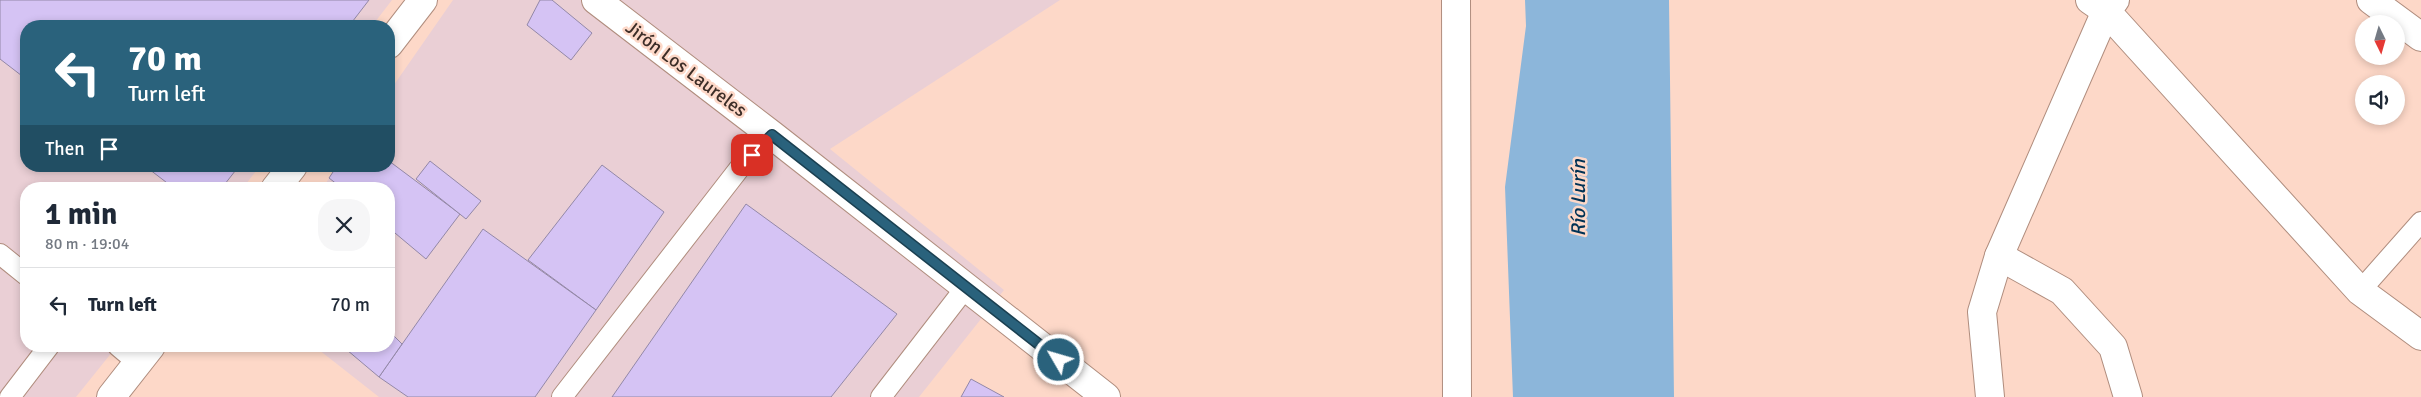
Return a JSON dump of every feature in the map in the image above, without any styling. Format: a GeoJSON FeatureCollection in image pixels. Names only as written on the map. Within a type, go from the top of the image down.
{"type":"FeatureCollection","features":[{"type":"Feature","properties":{"kind":"street"},"geometry":{"type":"LineString","coordinates":[[395,36],[423,0]]}},
{"type":"Feature","properties":{"kind":"street","name":"Jirón Los Laureles"},"geometry":{"type":"LineString","coordinates":[[596,0],[772,135],[1106,397]]}},
{"type":"Feature","properties":{"kind":"street"},"geometry":{"type":"LineString","coordinates":[[1456,0],[1457,397]]}},
{"type":"Feature","properties":{"kind":"street"},"geometry":{"type":"LineString","coordinates":[[2371,0],[2421,37]]}},
{"type":"Feature","properties":{"kind":"street"},"geometry":{"type":"LineString","coordinates":[[1990,397],[1982,312],[1999,256],[2104,4],[2360,291],[2421,336]]}},
{"type":"Feature","properties":{"kind":"street"},"geometry":{"type":"LineString","coordinates":[[280,182],[288,172]]}},
{"type":"Feature","properties":{"kind":"street"},"geometry":{"type":"LineString","coordinates":[[1999,256],[2062,291],[2113,347],[2128,397]]}},
{"type":"Feature","properties":{"kind":"street"},"geometry":{"type":"LineString","coordinates":[[111,397],[136,352]]}},
{"type":"Feature","properties":{"kind":"lane"},"geometry":{"type":"LineString","coordinates":[[562,397],[742,165],[772,135]]}},
{"type":"Feature","properties":{"kind":"lane"},"geometry":{"type":"LineString","coordinates":[[2360,291],[2421,222]]}},
{"type":"Feature","properties":{"kind":"lane"},"geometry":{"type":"LineString","coordinates":[[0,254],[20,270]]}},
{"type":"Feature","properties":{"kind":"lane"},"geometry":{"type":"LineString","coordinates":[[881,397],[966,287]]}},
{"type":"Feature","properties":{"kind":"lane"},"geometry":{"type":"LineString","coordinates":[[10,397],[44,352]]}},
{"type":"Feature","properties":{"kind":"shaded area"},"geometry":{"type":"Polygon","coordinates":[[[0,0],[392,0],[377,20],[20,20],[20,172],[255,172],[247,182],[20,182],[20,352],[112,352],[76,397],[0,397],[0,0]]]}},
{"type":"Feature","properties":{"kind":"shaded area"},"geometry":{"type":"Polygon","coordinates":[[[453,0],[1060,0],[830,149],[1004,290],[919,397],[379,397],[322,352],[395,352],[395,182],[327,182],[333,172],[395,172],[395,83],[453,0]]]}},
{"type":"Feature","properties":{"kind":"water","name":"Río Lurín"},"geometry":{"type":"Polygon","coordinates":[[[1525,0],[1669,0],[1674,397],[1513,397],[1505,187],[1526,26],[1525,0]]]}},
{"type":"Feature","properties":{"kind":"building"},"geometry":{"type":"Polygon","coordinates":[[[0,0],[369,0],[354,20],[20,20],[20,74],[0,59],[0,0]]]}},
{"type":"Feature","properties":{"kind":"building"},"geometry":{"type":"Polygon","coordinates":[[[540,0],[552,0],[592,33],[571,60],[527,25],[540,0]]]}},
{"type":"Feature","properties":{"kind":"building"},"geometry":{"type":"Polygon","coordinates":[[[430,161],[481,201],[466,219],[416,179],[430,161]]]}},
{"type":"Feature","properties":{"kind":"building"},"geometry":{"type":"Polygon","coordinates":[[[395,165],[460,214],[426,259],[395,233],[395,182],[334,182],[329,178],[333,172],[395,172],[395,165]]]}},
{"type":"Feature","properties":{"kind":"building"},"geometry":{"type":"Polygon","coordinates":[[[602,165],[664,212],[596,310],[528,260],[602,165]]]}},
{"type":"Feature","properties":{"kind":"building"},"geometry":{"type":"Polygon","coordinates":[[[153,172],[234,172],[226,182],[166,182],[153,172]]]}},
{"type":"Feature","properties":{"kind":"building"},"geometry":{"type":"Polygon","coordinates":[[[746,204],[897,314],[831,397],[612,397],[746,204]]]}},
{"type":"Feature","properties":{"kind":"building"},"geometry":{"type":"Polygon","coordinates":[[[483,229],[596,310],[535,397],[408,397],[379,377],[483,229]]]}},
{"type":"Feature","properties":{"kind":"building"},"geometry":{"type":"Polygon","coordinates":[[[395,337],[402,344],[379,377],[349,352],[395,352],[395,337]]]}},
{"type":"Feature","properties":{"kind":"building"},"geometry":{"type":"Polygon","coordinates":[[[971,379],[1004,397],[961,397],[971,379]]]}},
{"type":"Feature","properties":{"kind":"route"},"geometry":{"type":"LineString","coordinates":[[752,155],[772,135],[1059,360]]}}]}
